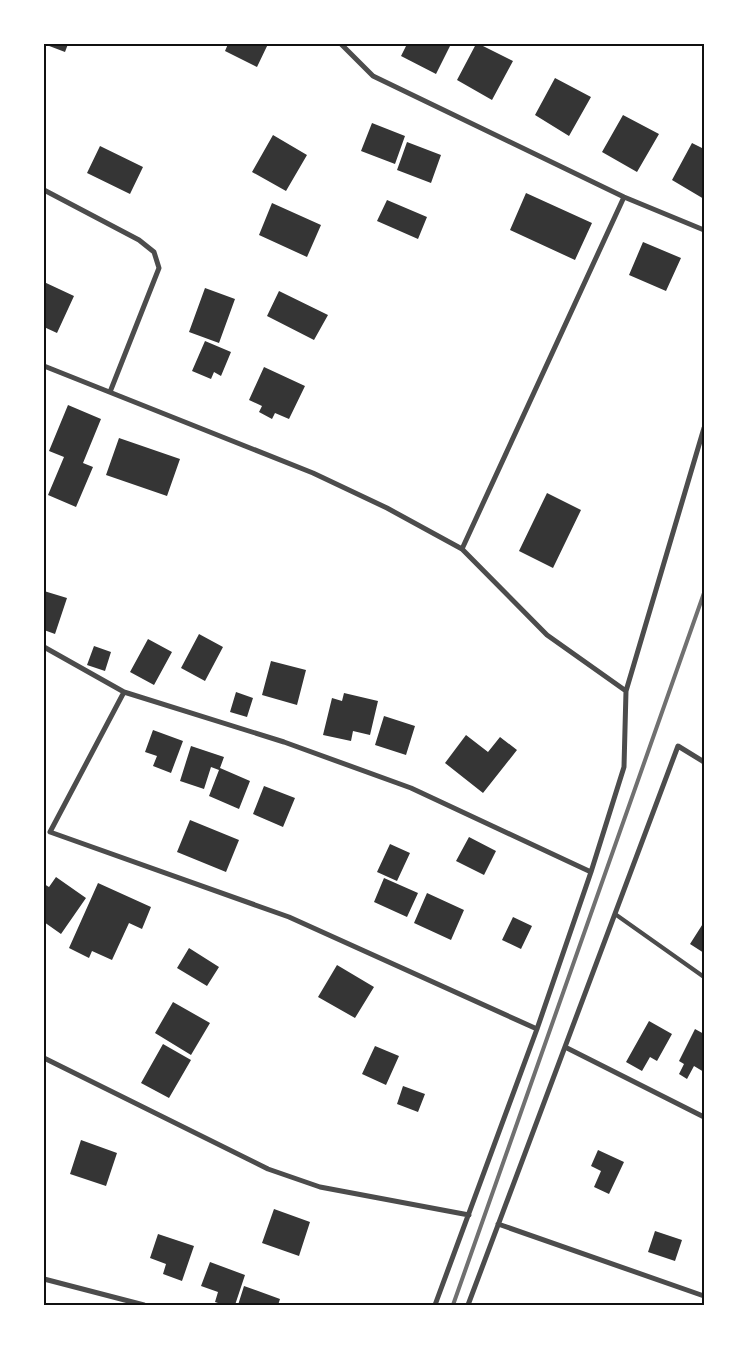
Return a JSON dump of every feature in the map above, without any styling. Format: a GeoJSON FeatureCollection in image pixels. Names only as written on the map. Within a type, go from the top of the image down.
{"type":"FeatureCollection","features":[{"type":"Feature","properties":{"kind":"street"},"geometry":{"type":"LineString","coordinates":[[341,44],[373,76],[624,197],[704,230]]}},
{"type":"Feature","properties":{"kind":"street"},"geometry":{"type":"LineString","coordinates":[[44,190],[139,240],[154,252],[159,268],[110,392]]}},
{"type":"Feature","properties":{"kind":"street"},"geometry":{"type":"LineString","coordinates":[[462,549],[624,197]]}},
{"type":"Feature","properties":{"kind":"street"},"geometry":{"type":"LineString","coordinates":[[44,366],[313,473],[387,508],[462,549],[547,635],[626,692]]}},
{"type":"Feature","properties":{"kind":"street"},"geometry":{"type":"LineString","coordinates":[[435,1305],[537,1029],[591,872],[624,767],[626,692],[704,428]]}},
{"type":"Feature","properties":{"kind":"street"},"geometry":{"type":"LineString","coordinates":[[44,647],[124,692],[284,742],[411,788],[591,872]]}},
{"type":"Feature","properties":{"kind":"street"},"geometry":{"type":"LineString","coordinates":[[124,692],[50,832],[289,917],[537,1029]]}},
{"type":"Feature","properties":{"kind":"street"},"geometry":{"type":"LineString","coordinates":[[468,1305],[678,746],[704,762]]}},
{"type":"Feature","properties":{"kind":"street"},"geometry":{"type":"LineString","coordinates":[[565,1047],[704,1117]]}},
{"type":"Feature","properties":{"kind":"street"},"geometry":{"type":"LineString","coordinates":[[44,1058],[268,1169],[320,1187],[469,1215]]}},
{"type":"Feature","properties":{"kind":"street"},"geometry":{"type":"LineString","coordinates":[[498,1224],[704,1296]]}},
{"type":"Feature","properties":{"kind":"street"},"geometry":{"type":"LineString","coordinates":[[44,1279],[144,1305]]}},
{"type":"Feature","properties":{"kind":"lane"},"geometry":{"type":"LineString","coordinates":[[615,914],[704,977]]}},
{"type":"Feature","properties":{"kind":"building"},"geometry":{"type":"Polygon","coordinates":[[[44,44],[68,44],[65,52],[44,44]]]}},
{"type":"Feature","properties":{"kind":"building"},"geometry":{"type":"Polygon","coordinates":[[[228,44],[268,44],[257,67],[225,51],[228,44]]]}},
{"type":"Feature","properties":{"kind":"building"},"geometry":{"type":"Polygon","coordinates":[[[407,44],[451,44],[436,74],[401,56],[407,44]]]}},
{"type":"Feature","properties":{"kind":"building"},"geometry":{"type":"Polygon","coordinates":[[[476,44],[513,61],[492,100],[457,80],[476,44]]]}},
{"type":"Feature","properties":{"kind":"building"},"geometry":{"type":"Polygon","coordinates":[[[555,78],[591,97],[569,136],[535,115],[555,78]]]}},
{"type":"Feature","properties":{"kind":"building"},"geometry":{"type":"Polygon","coordinates":[[[623,115],[659,134],[637,172],[602,152],[623,115]]]}},
{"type":"Feature","properties":{"kind":"building"},"geometry":{"type":"Polygon","coordinates":[[[372,123],[405,136],[395,164],[361,151],[372,123]]]}},
{"type":"Feature","properties":{"kind":"building"},"geometry":{"type":"Polygon","coordinates":[[[273,135],[307,155],[286,191],[252,172],[273,135]]]}},
{"type":"Feature","properties":{"kind":"building"},"geometry":{"type":"Polygon","coordinates":[[[407,142],[441,155],[431,183],[397,170],[407,142]]]}},
{"type":"Feature","properties":{"kind":"building"},"geometry":{"type":"Polygon","coordinates":[[[692,143],[704,149],[704,199],[672,180],[692,143]]]}},
{"type":"Feature","properties":{"kind":"building"},"geometry":{"type":"Polygon","coordinates":[[[100,146],[143,167],[130,194],[87,173],[100,146]]]}},
{"type":"Feature","properties":{"kind":"building"},"geometry":{"type":"Polygon","coordinates":[[[526,193],[592,223],[575,260],[510,230],[526,193]]]}},
{"type":"Feature","properties":{"kind":"building"},"geometry":{"type":"Polygon","coordinates":[[[387,200],[427,217],[418,239],[377,221],[387,200]]]}},
{"type":"Feature","properties":{"kind":"building"},"geometry":{"type":"Polygon","coordinates":[[[272,203],[321,225],[307,257],[259,235],[272,203]]]}},
{"type":"Feature","properties":{"kind":"building"},"geometry":{"type":"Polygon","coordinates":[[[643,242],[681,258],[666,291],[629,275],[643,242]]]}},
{"type":"Feature","properties":{"kind":"building"},"geometry":{"type":"Polygon","coordinates":[[[44,282],[74,296],[57,333],[44,327],[44,282]]]}},
{"type":"Feature","properties":{"kind":"building"},"geometry":{"type":"Polygon","coordinates":[[[205,288],[235,299],[219,343],[189,332],[205,288]]]}},
{"type":"Feature","properties":{"kind":"building"},"geometry":{"type":"Polygon","coordinates":[[[279,291],[328,315],[314,340],[267,316],[279,291]]]}},
{"type":"Feature","properties":{"kind":"building"},"geometry":{"type":"Polygon","coordinates":[[[205,341],[231,352],[221,376],[214,372],[211,379],[192,371],[205,341]]]}},
{"type":"Feature","properties":{"kind":"building"},"geometry":{"type":"Polygon","coordinates":[[[264,367],[305,386],[289,419],[275,413],[272,419],[259,412],[262,406],[249,400],[264,367]]]}},
{"type":"Feature","properties":{"kind":"building"},"geometry":{"type":"Polygon","coordinates":[[[68,405],[101,419],[83,463],[93,467],[76,507],[48,495],[64,457],[49,451],[68,405]]]}},
{"type":"Feature","properties":{"kind":"building"},"geometry":{"type":"Polygon","coordinates":[[[119,438],[180,459],[167,496],[106,475],[119,438]]]}},
{"type":"Feature","properties":{"kind":"building"},"geometry":{"type":"Polygon","coordinates":[[[547,493],[581,510],[553,568],[519,551],[547,493]]]}},
{"type":"Feature","properties":{"kind":"building"},"geometry":{"type":"Polygon","coordinates":[[[44,591],[67,598],[55,634],[44,630],[44,591]]]}},
{"type":"Feature","properties":{"kind":"building"},"geometry":{"type":"Polygon","coordinates":[[[199,634],[223,647],[205,681],[181,668],[199,634]]]}},
{"type":"Feature","properties":{"kind":"building"},"geometry":{"type":"Polygon","coordinates":[[[148,639],[172,652],[154,685],[130,672],[148,639]]]}},
{"type":"Feature","properties":{"kind":"building"},"geometry":{"type":"Polygon","coordinates":[[[94,646],[111,652],[105,671],[87,665],[94,646]]]}},
{"type":"Feature","properties":{"kind":"building"},"geometry":{"type":"Polygon","coordinates":[[[271,661],[306,670],[297,705],[262,695],[271,661]]]}},
{"type":"Feature","properties":{"kind":"building"},"geometry":{"type":"Polygon","coordinates":[[[236,692],[253,698],[247,717],[230,712],[236,692]]]}},
{"type":"Feature","properties":{"kind":"building"},"geometry":{"type":"Polygon","coordinates":[[[344,693],[378,701],[370,735],[353,731],[351,741],[323,735],[332,698],[342,701],[344,693]]]}},
{"type":"Feature","properties":{"kind":"building"},"geometry":{"type":"Polygon","coordinates":[[[384,716],[415,726],[406,755],[375,745],[384,716]]]}},
{"type":"Feature","properties":{"kind":"building"},"geometry":{"type":"Polygon","coordinates":[[[153,730],[183,741],[171,773],[153,766],[157,756],[145,752],[153,730]]]}},
{"type":"Feature","properties":{"kind":"building"},"geometry":{"type":"Polygon","coordinates":[[[466,735],[488,752],[500,737],[517,750],[483,793],[445,763],[466,735]]]}},
{"type":"Feature","properties":{"kind":"building"},"geometry":{"type":"Polygon","coordinates":[[[191,746],[224,757],[220,768],[250,781],[239,809],[209,796],[219,770],[211,767],[204,789],[180,781],[191,746]]]}},
{"type":"Feature","properties":{"kind":"building"},"geometry":{"type":"Polygon","coordinates":[[[264,786],[295,798],[283,827],[253,814],[264,786]]]}},
{"type":"Feature","properties":{"kind":"building"},"geometry":{"type":"Polygon","coordinates":[[[190,820],[239,840],[226,872],[177,852],[190,820]]]}},
{"type":"Feature","properties":{"kind":"building"},"geometry":{"type":"Polygon","coordinates":[[[469,837],[496,851],[484,875],[456,861],[469,837]]]}},
{"type":"Feature","properties":{"kind":"building"},"geometry":{"type":"Polygon","coordinates":[[[390,844],[410,853],[397,881],[377,872],[390,844]]]}},
{"type":"Feature","properties":{"kind":"building"},"geometry":{"type":"Polygon","coordinates":[[[56,877],[86,898],[61,934],[44,922],[44,884],[49,887],[56,877]]]}},
{"type":"Feature","properties":{"kind":"building"},"geometry":{"type":"Polygon","coordinates":[[[384,878],[418,893],[407,917],[374,902],[384,878]]]}},
{"type":"Feature","properties":{"kind":"building"},"geometry":{"type":"Polygon","coordinates":[[[98,883],[151,907],[142,929],[129,923],[112,960],[92,951],[89,958],[69,948],[98,883]]]}},
{"type":"Feature","properties":{"kind":"building"},"geometry":{"type":"Polygon","coordinates":[[[427,893],[464,910],[451,940],[414,923],[427,893]]]}},
{"type":"Feature","properties":{"kind":"building"},"geometry":{"type":"Polygon","coordinates":[[[513,917],[532,926],[521,949],[502,940],[513,917]]]}},
{"type":"Feature","properties":{"kind":"building"},"geometry":{"type":"Polygon","coordinates":[[[704,922],[704,953],[690,944],[704,922]]]}},
{"type":"Feature","properties":{"kind":"building"},"geometry":{"type":"Polygon","coordinates":[[[189,948],[219,967],[207,986],[177,968],[189,948]]]}},
{"type":"Feature","properties":{"kind":"building"},"geometry":{"type":"Polygon","coordinates":[[[337,965],[374,987],[355,1018],[318,997],[337,965]]]}},
{"type":"Feature","properties":{"kind":"building"},"geometry":{"type":"Polygon","coordinates":[[[173,1002],[210,1023],[191,1055],[155,1033],[173,1002]]]}},
{"type":"Feature","properties":{"kind":"building"},"geometry":{"type":"Polygon","coordinates":[[[649,1021],[672,1034],[657,1061],[650,1057],[642,1071],[626,1062],[649,1021]]]}},
{"type":"Feature","properties":{"kind":"building"},"geometry":{"type":"Polygon","coordinates":[[[695,1029],[704,1034],[702,1050],[704,1051],[704,1072],[694,1066],[687,1079],[679,1074],[684,1064],[679,1061],[695,1029]]]}},
{"type":"Feature","properties":{"kind":"building"},"geometry":{"type":"Polygon","coordinates":[[[163,1044],[191,1060],[169,1098],[141,1083],[163,1044]]]}},
{"type":"Feature","properties":{"kind":"building"},"geometry":{"type":"Polygon","coordinates":[[[375,1046],[399,1056],[386,1085],[362,1074],[375,1046]]]}},
{"type":"Feature","properties":{"kind":"building"},"geometry":{"type":"Polygon","coordinates":[[[403,1086],[425,1094],[418,1112],[397,1104],[403,1086]]]}},
{"type":"Feature","properties":{"kind":"building"},"geometry":{"type":"Polygon","coordinates":[[[81,1140],[117,1153],[106,1186],[70,1174],[81,1140]]]}},
{"type":"Feature","properties":{"kind":"building"},"geometry":{"type":"Polygon","coordinates":[[[598,1150],[624,1162],[609,1194],[594,1187],[601,1171],[591,1166],[598,1150]]]}},
{"type":"Feature","properties":{"kind":"building"},"geometry":{"type":"Polygon","coordinates":[[[274,1209],[310,1222],[299,1256],[262,1243],[274,1209]]]}},
{"type":"Feature","properties":{"kind":"building"},"geometry":{"type":"Polygon","coordinates":[[[655,1231],[682,1240],[675,1261],[648,1252],[655,1231]]]}},
{"type":"Feature","properties":{"kind":"building"},"geometry":{"type":"Polygon","coordinates":[[[158,1234],[194,1246],[182,1281],[163,1274],[166,1264],[150,1258],[158,1234]]]}},
{"type":"Feature","properties":{"kind":"building"},"geometry":{"type":"Polygon","coordinates":[[[210,1262],[245,1275],[235,1305],[224,1305],[215,1302],[218,1292],[201,1286],[210,1262]]]}},
{"type":"Feature","properties":{"kind":"building"},"geometry":{"type":"Polygon","coordinates":[[[244,1286],[280,1299],[278,1305],[238,1305],[244,1286]]]}},
{"type":"Feature","properties":{"kind":"railway"},"geometry":{"type":"LineString","coordinates":[[453,1305],[704,593]]}}]}
